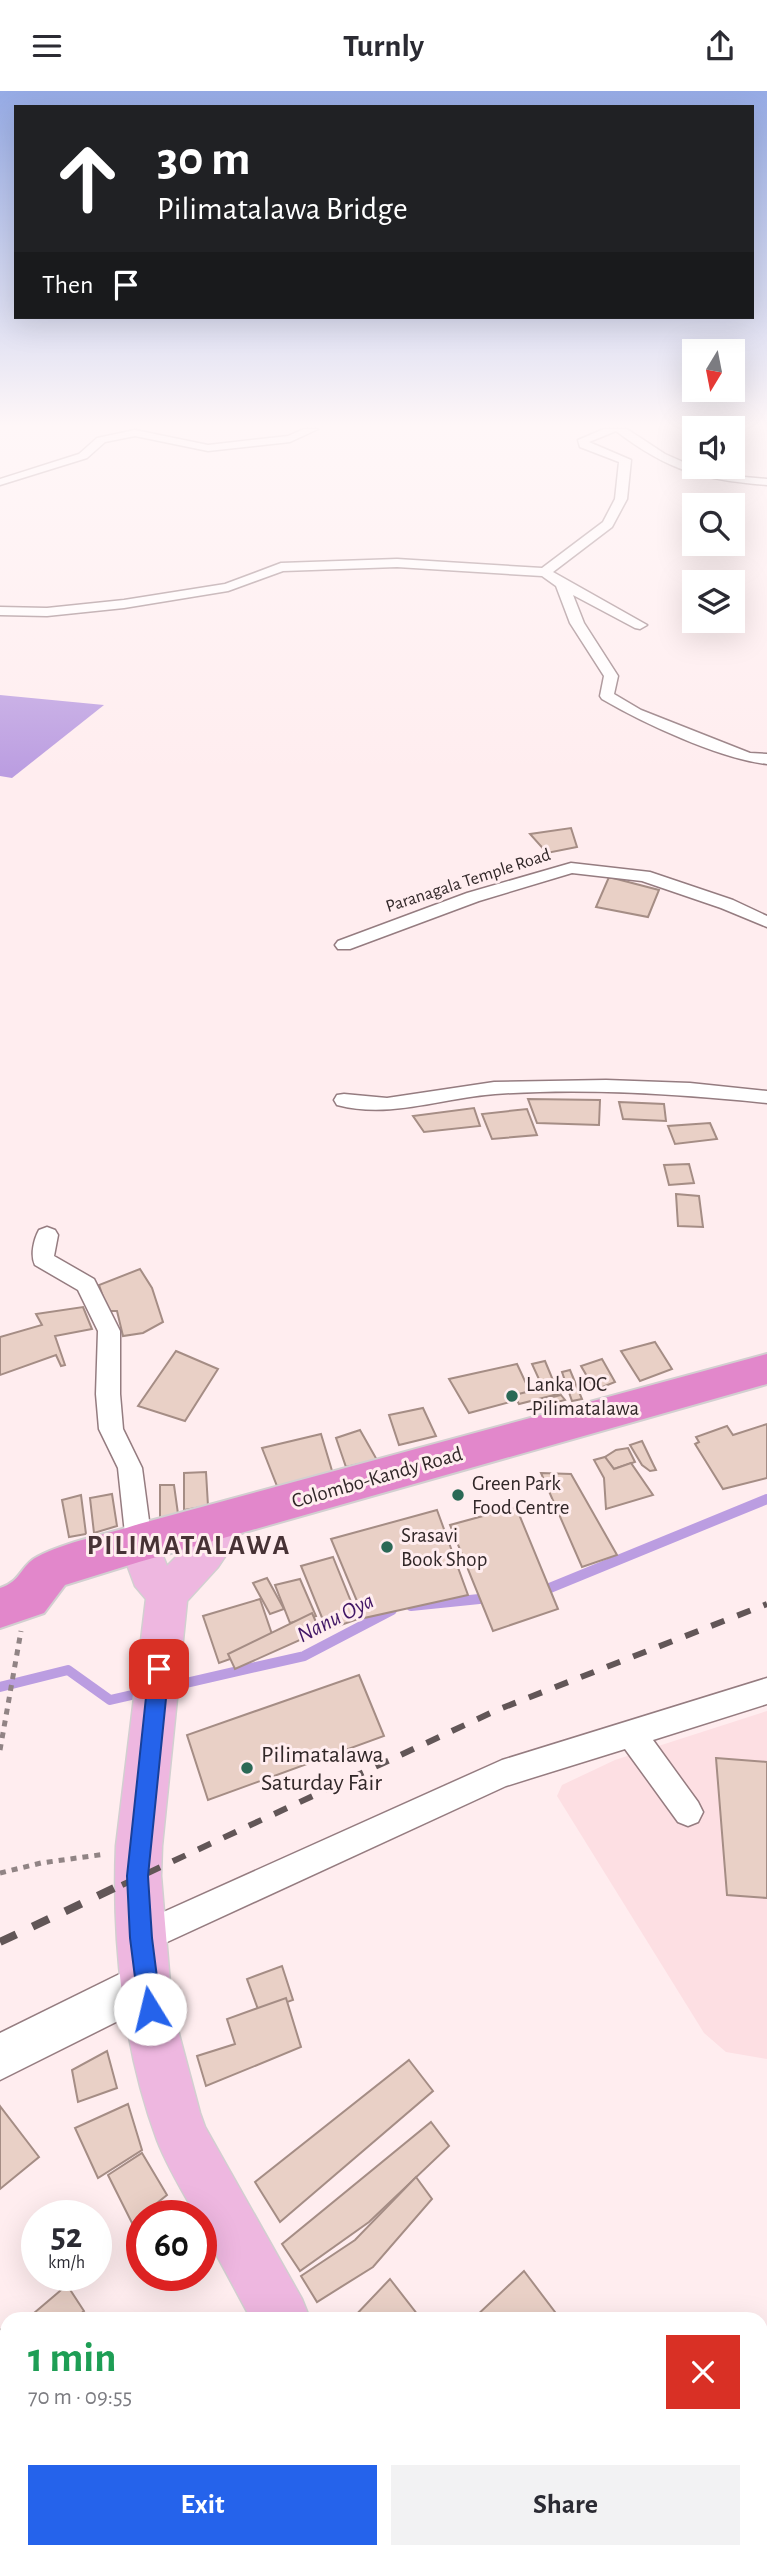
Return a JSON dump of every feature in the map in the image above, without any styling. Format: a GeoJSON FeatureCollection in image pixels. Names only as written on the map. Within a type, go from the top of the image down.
{"type":"FeatureCollection","features":[{"type":"Feature","properties":{"kind":"highway","name":"Colombo-Kandy Road"},"geometry":{"type":"LineString","coordinates":[[11,1618],[50,1570],[767,1369]]}},
{"type":"Feature","properties":{"kind":"main road"},"geometry":{"type":"LineString","coordinates":[[232,1518],[204,1555],[167,1594],[139,1846],[143,1961],[164,2076],[183,2140],[278,2312]]}},
{"type":"Feature","properties":{"kind":"main road"},"geometry":{"type":"LineString","coordinates":[[139,1543],[149,1574],[167,1594]]}},
{"type":"Feature","properties":{"kind":"street"},"geometry":{"type":"LineString","coordinates":[[545,572],[582,544]]}},
{"type":"Feature","properties":{"kind":"street"},"geometry":{"type":"LineString","coordinates":[[0,611],[47,612],[124,604],[228,587],[281,567],[397,563],[545,572],[562,584],[640,625]]}},
{"type":"Feature","properties":{"kind":"street"},"geometry":{"type":"LineString","coordinates":[[562,584],[577,623],[611,676],[607,696],[636,713],[747,757],[767,759]]}},
{"type":"Feature","properties":{"kind":"street","name":"Paranagala Temple Road"},"geometry":{"type":"LineString","coordinates":[[344,945],[473,897],[570,868],[644,876],[727,904],[767,922]]}},
{"type":"Feature","properties":{"kind":"street"},"geometry":{"type":"LineString","coordinates":[[344,1100],[387,1104],[494,1089],[606,1086],[690,1089],[767,1097]]}},
{"type":"Feature","properties":{"kind":"street"},"geometry":{"type":"LineString","coordinates":[[47,1234],[43,1259],[86,1285],[109,1331],[108,1394],[111,1429],[130,1468],[139,1543]]}},
{"type":"Feature","properties":{"kind":"street"},"geometry":{"type":"LineString","coordinates":[[0,2057],[143,1961],[502,1774],[767,1691]]}},
{"type":"Feature","properties":{"kind":"street"},"geometry":{"type":"LineString","coordinates":[[631,1733],[688,1812]]}},
{"type":"Feature","properties":{"kind":"path"},"geometry":{"type":"LineString","coordinates":[[0,1750],[11,1618]]}},
{"type":"Feature","properties":{"kind":"path"},"geometry":{"type":"LineString","coordinates":[[0,1873],[139,1846]]}},
{"type":"Feature","properties":{"kind":"shaded area"},"geometry":{"type":"Polygon","coordinates":[[[0,695],[104,705],[12,778],[0,776],[0,695]]]}},
{"type":"Feature","properties":{"kind":"shaded area"},"geometry":{"type":"Polygon","coordinates":[[[767,1711],[767,2059],[726,2052],[704,2033],[557,1796],[562,1785],[615,1760],[767,1711]]]}},
{"type":"Feature","properties":{"kind":"building"},"geometry":{"type":"Polygon","coordinates":[[[571,828],[577,847],[547,853],[530,834],[571,828]]]}},
{"type":"Feature","properties":{"kind":"building"},"geometry":{"type":"Polygon","coordinates":[[[609,877],[659,890],[648,917],[596,907],[609,877]]]}},
{"type":"Feature","properties":{"kind":"building"},"geometry":{"type":"Polygon","coordinates":[[[528,1099],[600,1100],[599,1125],[537,1123],[528,1099]]]}},
{"type":"Feature","properties":{"kind":"building"},"geometry":{"type":"Polygon","coordinates":[[[619,1102],[664,1104],[666,1121],[623,1119],[619,1102]]]}},
{"type":"Feature","properties":{"kind":"building"},"geometry":{"type":"Polygon","coordinates":[[[474,1108],[480,1126],[424,1132],[413,1116],[474,1108]]]}},
{"type":"Feature","properties":{"kind":"building"},"geometry":{"type":"Polygon","coordinates":[[[527,1109],[537,1135],[492,1139],[482,1114],[527,1109]]]}},
{"type":"Feature","properties":{"kind":"building"},"geometry":{"type":"Polygon","coordinates":[[[710,1123],[717,1139],[675,1144],[668,1126],[710,1123]]]}},
{"type":"Feature","properties":{"kind":"building"},"geometry":{"type":"Polygon","coordinates":[[[689,1164],[694,1183],[669,1185],[664,1165],[689,1164]]]}},
{"type":"Feature","properties":{"kind":"building"},"geometry":{"type":"Polygon","coordinates":[[[676,1194],[699,1196],[703,1227],[678,1226],[676,1194]]]}},
{"type":"Feature","properties":{"kind":"building"},"geometry":{"type":"Polygon","coordinates":[[[140,1269],[152,1288],[163,1322],[143,1333],[123,1336],[117,1311],[108,1311],[99,1285],[140,1269]]]}},
{"type":"Feature","properties":{"kind":"building"},"geometry":{"type":"Polygon","coordinates":[[[83,1307],[92,1329],[55,1336],[65,1365],[61,1366],[56,1355],[0,1375],[0,1337],[42,1325],[36,1314],[83,1307]]]}},
{"type":"Feature","properties":{"kind":"building"},"geometry":{"type":"Polygon","coordinates":[[[655,1342],[672,1369],[640,1381],[621,1351],[655,1342]]]}},
{"type":"Feature","properties":{"kind":"building"},"geometry":{"type":"Polygon","coordinates":[[[176,1351],[218,1369],[185,1421],[138,1406],[176,1351]]]}},
{"type":"Feature","properties":{"kind":"building"},"geometry":{"type":"Polygon","coordinates":[[[602,1359],[615,1382],[595,1390],[581,1366],[602,1359]]]}},
{"type":"Feature","properties":{"kind":"building"},"geometry":{"type":"Polygon","coordinates":[[[545,1361],[555,1385],[543,1388],[532,1364],[545,1361]]]}},
{"type":"Feature","properties":{"kind":"building"},"geometry":{"type":"Polygon","coordinates":[[[517,1364],[532,1396],[469,1413],[449,1379],[517,1364]]]}},
{"type":"Feature","properties":{"kind":"building"},"geometry":{"type":"Polygon","coordinates":[[[570,1370],[582,1399],[572,1401],[562,1372],[570,1370]]]}},
{"type":"Feature","properties":{"kind":"building"},"geometry":{"type":"Polygon","coordinates":[[[557,1385],[562,1393],[519,1404],[514,1395],[557,1385]]]}},
{"type":"Feature","properties":{"kind":"building"},"geometry":{"type":"Polygon","coordinates":[[[561,1395],[565,1400],[538,1407],[535,1401],[561,1395]]]}},
{"type":"Feature","properties":{"kind":"building"},"geometry":{"type":"Polygon","coordinates":[[[423,1408],[436,1436],[399,1445],[389,1415],[423,1408]]]}},
{"type":"Feature","properties":{"kind":"building"},"geometry":{"type":"Polygon","coordinates":[[[767,1424],[767,1478],[723,1489],[695,1444],[699,1442],[696,1437],[727,1426],[733,1435],[767,1424]]]}},
{"type":"Feature","properties":{"kind":"building"},"geometry":{"type":"Polygon","coordinates":[[[360,1430],[377,1460],[346,1467],[336,1438],[360,1430]]]}},
{"type":"Feature","properties":{"kind":"building"},"geometry":{"type":"Polygon","coordinates":[[[321,1434],[333,1474],[277,1486],[262,1448],[321,1434]]]}},
{"type":"Feature","properties":{"kind":"building"},"geometry":{"type":"Polygon","coordinates":[[[642,1441],[656,1470],[650,1471],[642,1465],[630,1445],[642,1441]]]}},
{"type":"Feature","properties":{"kind":"building"},"geometry":{"type":"Polygon","coordinates":[[[628,1448],[635,1462],[614,1469],[605,1457],[616,1450],[628,1448]]]}},
{"type":"Feature","properties":{"kind":"building"},"geometry":{"type":"Polygon","coordinates":[[[605,1457],[614,1469],[631,1463],[653,1495],[606,1509],[604,1478],[594,1460],[605,1457]]]}},
{"type":"Feature","properties":{"kind":"building"},"geometry":{"type":"Polygon","coordinates":[[[206,1472],[208,1506],[184,1510],[184,1473],[206,1472]]]}},
{"type":"Feature","properties":{"kind":"building"},"geometry":{"type":"Polygon","coordinates":[[[541,1473],[571,1474],[617,1555],[582,1567],[541,1473]]]}},
{"type":"Feature","properties":{"kind":"building"},"geometry":{"type":"Polygon","coordinates":[[[160,1485],[174,1485],[179,1521],[160,1524],[160,1485]]]}},
{"type":"Feature","properties":{"kind":"building"},"geometry":{"type":"Polygon","coordinates":[[[112,1494],[117,1526],[94,1533],[90,1498],[112,1494]]]}},
{"type":"Feature","properties":{"kind":"building"},"geometry":{"type":"Polygon","coordinates":[[[81,1495],[86,1534],[69,1537],[62,1500],[81,1495]]]}},
{"type":"Feature","properties":{"kind":"building"},"geometry":{"type":"Polygon","coordinates":[[[516,1507],[558,1609],[493,1631],[450,1525],[516,1507]]]}},
{"type":"Feature","properties":{"kind":"building"},"geometry":{"type":"Polygon","coordinates":[[[437,1510],[468,1595],[364,1618],[331,1539],[437,1510]]]}},
{"type":"Feature","properties":{"kind":"building"},"geometry":{"type":"Polygon","coordinates":[[[333,1557],[358,1619],[327,1630],[301,1566],[333,1557]]]}},
{"type":"Feature","properties":{"kind":"building"},"geometry":{"type":"Polygon","coordinates":[[[267,1578],[284,1609],[270,1614],[253,1583],[267,1578]]]}},
{"type":"Feature","properties":{"kind":"building"},"geometry":{"type":"Polygon","coordinates":[[[300,1579],[316,1616],[290,1623],[275,1585],[300,1579]]]}},
{"type":"Feature","properties":{"kind":"building"},"geometry":{"type":"Polygon","coordinates":[[[260,1599],[275,1643],[219,1663],[203,1616],[260,1599]]]}},
{"type":"Feature","properties":{"kind":"building"},"geometry":{"type":"Polygon","coordinates":[[[312,1613],[320,1631],[235,1669],[228,1654],[312,1613]]]}},
{"type":"Feature","properties":{"kind":"building","name":"Pilimatalawa Saturday Fair"},"geometry":{"type":"Polygon","coordinates":[[[359,1675],[384,1736],[208,1800],[187,1735],[359,1675]]]}},
{"type":"Feature","properties":{"kind":"building"},"geometry":{"type":"Polygon","coordinates":[[[716,1758],[767,1762],[767,1898],[727,1895],[716,1758]]]}},
{"type":"Feature","properties":{"kind":"building"},"geometry":{"type":"Polygon","coordinates":[[[282,1966],[293,2000],[259,2012],[247,1979],[282,1966]]]}},
{"type":"Feature","properties":{"kind":"building"},"geometry":{"type":"Polygon","coordinates":[[[286,1998],[301,2047],[206,2086],[197,2056],[235,2044],[227,2019],[286,1998]]]}},
{"type":"Feature","properties":{"kind":"building"},"geometry":{"type":"Polygon","coordinates":[[[107,2051],[117,2088],[78,2102],[72,2070],[107,2051]]]}},
{"type":"Feature","properties":{"kind":"building"},"geometry":{"type":"Polygon","coordinates":[[[409,2060],[433,2091],[280,2222],[255,2182],[409,2060]]]}},
{"type":"Feature","properties":{"kind":"building"},"geometry":{"type":"Polygon","coordinates":[[[128,2104],[142,2150],[98,2178],[75,2128],[128,2104]]]}},
{"type":"Feature","properties":{"kind":"building"},"geometry":{"type":"Polygon","coordinates":[[[0,2106],[39,2157],[0,2189],[0,2106]]]}},
{"type":"Feature","properties":{"kind":"building"},"geometry":{"type":"Polygon","coordinates":[[[431,2122],[449,2146],[369,2222],[300,2271],[282,2244],[431,2122]]]}},
{"type":"Feature","properties":{"kind":"building"},"geometry":{"type":"Polygon","coordinates":[[[142,2153],[167,2195],[161,2200],[126,2200],[126,2211],[108,2175],[142,2153]]]}},
{"type":"Feature","properties":{"kind":"building"},"geometry":{"type":"Polygon","coordinates":[[[416,2177],[432,2199],[373,2267],[317,2302],[301,2276],[355,2240],[416,2177]]]}},
{"type":"Feature","properties":{"kind":"building"},"geometry":{"type":"Polygon","coordinates":[[[524,2271],[555,2312],[480,2312],[524,2271]]]}},
{"type":"Feature","properties":{"kind":"building"},"geometry":{"type":"Polygon","coordinates":[[[390,2279],[416,2312],[359,2312],[390,2279]]]}},
{"type":"Feature","properties":{"kind":"building"},"geometry":{"type":"Polygon","coordinates":[[[60,2291],[71,2291],[83,2312],[35,2312],[60,2291]]]}},
{"type":"Feature","properties":{"kind":"waterway","name":"Nanu Oya"},"geometry":{"type":"LineString","coordinates":[[540,1592],[767,1499]]}},
{"type":"Feature","properties":{"kind":"waterway","name":"Nanu Oya"},"geometry":{"type":"LineString","coordinates":[[411,1606],[489,1598]]}},
{"type":"Feature","properties":{"kind":"waterway","name":"Nanu Oya"},"geometry":{"type":"LineString","coordinates":[[168,1687],[304,1656],[392,1610]]}},
{"type":"Feature","properties":{"kind":"waterway","name":"Nanu Oya"},"geometry":{"type":"LineString","coordinates":[[0,1687],[68,1670],[110,1700],[145,1692]]}},
{"type":"Feature","properties":{"kind":"railway"},"geometry":{"type":"LineString","coordinates":[[122,1885],[497,1710],[767,1604]]}},
{"type":"Feature","properties":{"kind":"railway"},"geometry":{"type":"LineString","coordinates":[[0,1942],[125,1883]]}},
{"type":"Feature","properties":{"kind":"place","name":"Lanka IOC -Pilimatalawa"},"geometry":{"type":"Point","coordinates":[512,1396]}},
{"type":"Feature","properties":{"kind":"place","name":"Green Park Food Centre"},"geometry":{"type":"Point","coordinates":[458,1495]}},
{"type":"Feature","properties":{"kind":"place","name":"Srasavi Book Shop"},"geometry":{"type":"Point","coordinates":[387,1547]}},
{"type":"Feature","properties":{"kind":"place","name":"Pilimatalawa Saturday Fair"},"geometry":{"type":"Point","coordinates":[247,1768]}},
{"type":"Feature","properties":{"kind":"district","name":"PILIMATALAWA"},"geometry":{"type":"Point","coordinates":[189,1544]}},
{"type":"Feature","properties":{"kind":"route"},"geometry":{"type":"LineString","coordinates":[[150,2009],[141,1938],[138,1876],[159,1669]]}}]}
